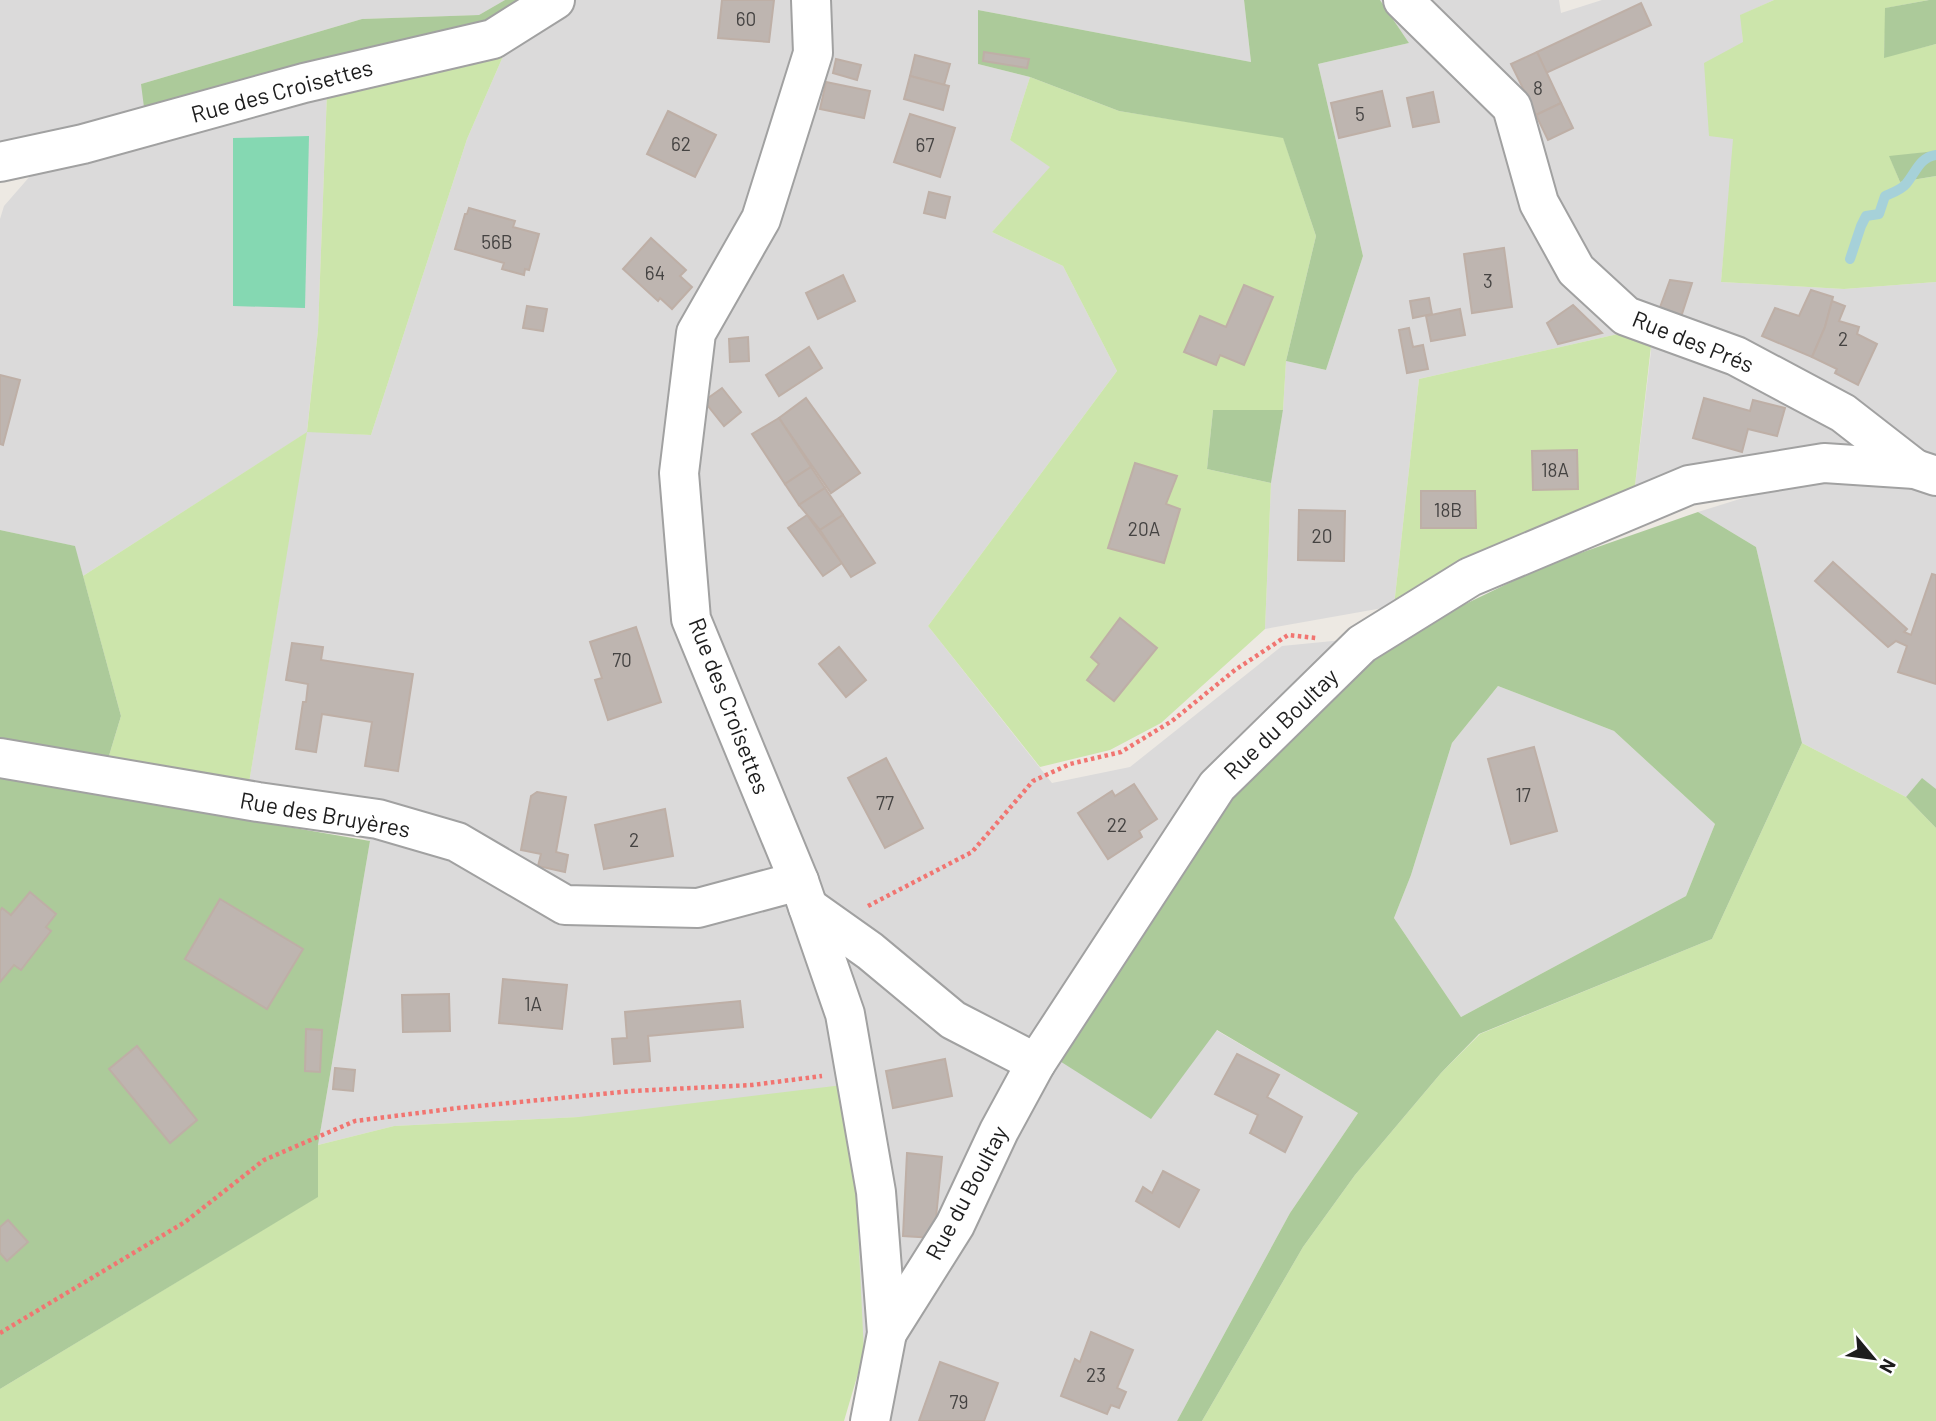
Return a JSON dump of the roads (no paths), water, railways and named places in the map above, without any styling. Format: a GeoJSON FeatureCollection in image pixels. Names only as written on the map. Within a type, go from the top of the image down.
{"type":"FeatureCollection","features":[{"type":"Feature","properties":{"kind":"street","name":"Rue des Croisettes"},"geometry":{"type":"LineString","coordinates":[[0,162],[83,145],[304,83],[493,39],[555,0]]}},
{"type":"Feature","properties":{"kind":"street","name":"Rue des Croisettes"},"geometry":{"type":"LineString","coordinates":[[811,0],[813,53],[761,219],[696,333],[679,472],[691,619],[803,894],[845,1014],[876,1192],[887,1333],[870,1421]]}},
{"type":"Feature","properties":{"kind":"street","name":"Rue des Prés"},"geometry":{"type":"LineString","coordinates":[[1403,0],[1512,107],[1539,203],[1576,270],[1626,316],[1736,356],[1843,413],[1926,473]]}},
{"type":"Feature","properties":{"kind":"street","name":"Rue du Boultay"},"geometry":{"type":"LineString","coordinates":[[887,1333],[955,1225],[999,1131],[1036,1063],[1217,786],[1363,643],[1470,577],[1689,485],[1824,463],[1926,473]]}},
{"type":"Feature","properties":{"kind":"street","name":"Rue des Bruyères"},"geometry":{"type":"LineString","coordinates":[[0,758],[258,802],[378,819],[457,842],[565,905],[698,908],[803,894]]}},
{"type":"Feature","properties":{"kind":"street"},"geometry":{"type":"LineString","coordinates":[[803,894],[841,930],[953,1020],[1036,1063]]}},
{"type":"Feature","properties":{"kind":"waterway"},"geometry":{"type":"LineString","coordinates":[[1850,259],[1866,216],[1879,214],[1885,196],[1904,186],[1922,162],[1936,155]]}}]}
